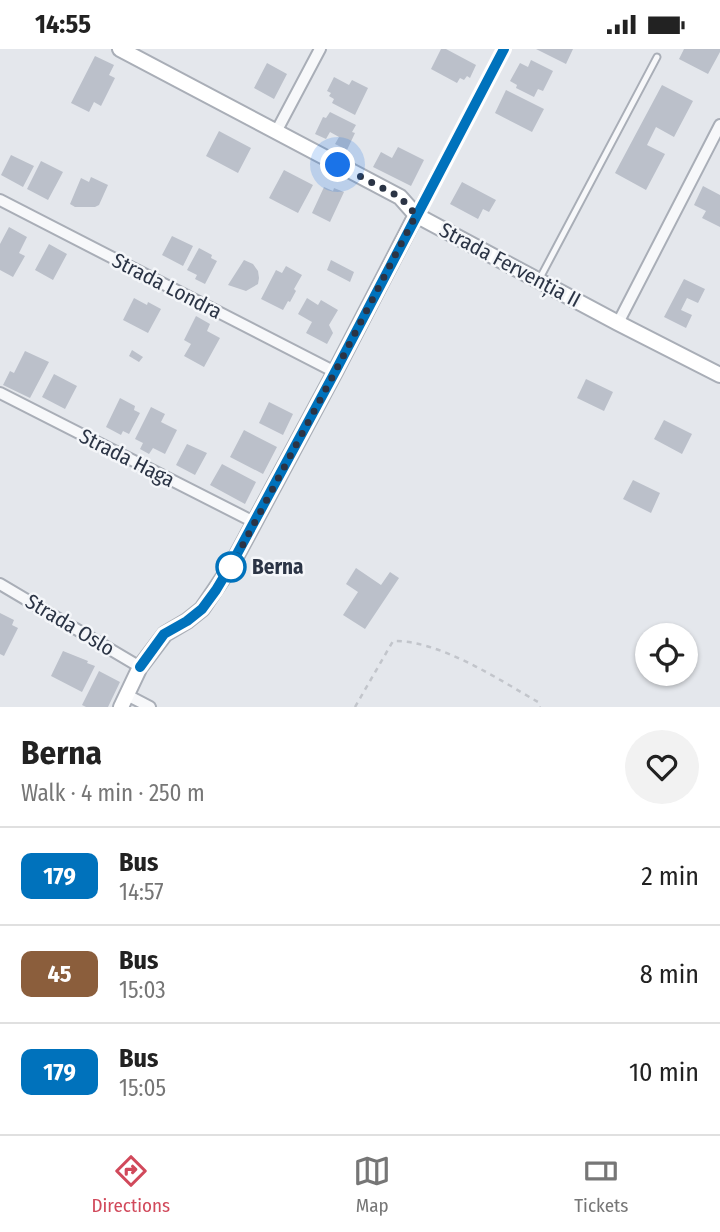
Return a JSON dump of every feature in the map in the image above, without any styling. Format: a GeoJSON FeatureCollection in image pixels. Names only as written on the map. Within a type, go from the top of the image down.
{"type":"FeatureCollection","features":[{"type":"Feature","properties":{"kind":"street","name":"Strada Fervenția II"},"geometry":{"type":"LineString","coordinates":[[120,49],[135,52],[276,132],[400,197],[416,215],[720,375]]}},
{"type":"Feature","properties":{"kind":"street"},"geometry":{"type":"LineString","coordinates":[[276,132],[320,49]]}},
{"type":"Feature","properties":{"kind":"street"},"geometry":{"type":"LineString","coordinates":[[150,707],[124,701],[140,667],[164,634],[202,609],[226,574],[504,49]]}},
{"type":"Feature","properties":{"kind":"street"},"geometry":{"type":"LineString","coordinates":[[618,323],[720,125]]}},
{"type":"Feature","properties":{"kind":"street","name":"Strada Londra"},"geometry":{"type":"LineString","coordinates":[[0,200],[335,372]]}},
{"type":"Feature","properties":{"kind":"street","name":"Strada Haga"},"geometry":{"type":"LineString","coordinates":[[0,393],[254,522]]}},
{"type":"Feature","properties":{"kind":"street","name":"Strada Oslo"},"geometry":{"type":"LineString","coordinates":[[0,584],[140,667]]}},
{"type":"Feature","properties":{"kind":"lane"},"geometry":{"type":"LineString","coordinates":[[538,281],[657,57]]}},
{"type":"Feature","properties":{"kind":"path"},"geometry":{"type":"LineString","coordinates":[[355,707],[393,641],[406,640],[471,663],[538,702],[540,707]]}},
{"type":"Feature","properties":{"kind":"building"},"geometry":{"type":"Polygon","coordinates":[[[441,49],[476,65],[470,78],[460,78],[457,83],[431,69],[441,49]]]}},
{"type":"Feature","properties":{"kind":"building"},"geometry":{"type":"Polygon","coordinates":[[[536,49],[573,49],[566,64],[536,49]]]}},
{"type":"Feature","properties":{"kind":"building"},"geometry":{"type":"Polygon","coordinates":[[[684,49],[720,49],[720,52],[708,74],[679,59],[684,49]]]}},
{"type":"Feature","properties":{"kind":"building"},"geometry":{"type":"Polygon","coordinates":[[[95,56],[114,65],[109,75],[115,78],[101,106],[94,102],[89,112],[71,103],[95,56]]]}},
{"type":"Feature","properties":{"kind":"building"},"geometry":{"type":"Polygon","coordinates":[[[531,60],[553,71],[543,91],[538,89],[534,97],[516,88],[517,85],[510,81],[520,63],[528,67],[531,60]]]}},
{"type":"Feature","properties":{"kind":"building"},"geometry":{"type":"Polygon","coordinates":[[[267,63],[287,74],[274,99],[254,88],[267,63]]]}},
{"type":"Feature","properties":{"kind":"building"},"geometry":{"type":"Polygon","coordinates":[[[334,77],[349,85],[352,80],[368,88],[355,115],[332,103],[334,99],[327,91],[334,77]]]}},
{"type":"Feature","properties":{"kind":"building"},"geometry":{"type":"Polygon","coordinates":[[[662,85],[693,101],[674,137],[656,127],[647,145],[665,154],[646,190],[615,173],[662,85]]]}},
{"type":"Feature","properties":{"kind":"building"},"geometry":{"type":"Polygon","coordinates":[[[506,90],[544,109],[532,132],[495,113],[506,90]]]}},
{"type":"Feature","properties":{"kind":"building"},"geometry":{"type":"Polygon","coordinates":[[[330,112],[356,125],[347,150],[335,144],[339,137],[330,132],[326,139],[315,134],[323,117],[326,118],[330,112]]]}},
{"type":"Feature","properties":{"kind":"building"},"geometry":{"type":"Polygon","coordinates":[[[219,131],[251,148],[238,173],[206,156],[219,131]]]}},
{"type":"Feature","properties":{"kind":"building"},"geometry":{"type":"Polygon","coordinates":[[[398,147],[424,160],[411,186],[373,167],[381,152],[392,158],[398,147]]]}},
{"type":"Feature","properties":{"kind":"building"},"geometry":{"type":"Polygon","coordinates":[[[11,155],[34,166],[23,187],[1,175],[11,155]]]}},
{"type":"Feature","properties":{"kind":"building"},"geometry":{"type":"Polygon","coordinates":[[[41,161],[63,172],[48,200],[27,189],[41,161]]]}},
{"type":"Feature","properties":{"kind":"building"},"geometry":{"type":"Polygon","coordinates":[[[284,170],[313,185],[298,213],[269,198],[284,170]]]}},
{"type":"Feature","properties":{"kind":"building"},"geometry":{"type":"Polygon","coordinates":[[[91,177],[108,185],[99,205],[75,207],[70,204],[81,178],[89,182],[91,177]]]}},
{"type":"Feature","properties":{"kind":"building"},"geometry":{"type":"Polygon","coordinates":[[[462,182],[496,200],[489,212],[483,209],[478,219],[450,204],[462,182]]]}},
{"type":"Feature","properties":{"kind":"building"},"geometry":{"type":"Polygon","coordinates":[[[703,186],[720,195],[720,227],[702,218],[706,211],[694,205],[703,186]]]}},
{"type":"Feature","properties":{"kind":"building"},"geometry":{"type":"Polygon","coordinates":[[[324,187],[344,192],[330,222],[312,213],[324,187]]]}},
{"type":"Feature","properties":{"kind":"building"},"geometry":{"type":"Polygon","coordinates":[[[9,227],[27,237],[19,253],[25,256],[13,277],[0,270],[0,244],[9,227]]]}},
{"type":"Feature","properties":{"kind":"building"},"geometry":{"type":"Polygon","coordinates":[[[172,236],[193,246],[183,266],[162,255],[172,236]]]}},
{"type":"Feature","properties":{"kind":"building"},"geometry":{"type":"Polygon","coordinates":[[[49,244],[67,254],[53,280],[35,270],[49,244]]]}},
{"type":"Feature","properties":{"kind":"building"},"geometry":{"type":"Polygon","coordinates":[[[199,248],[217,261],[205,284],[195,279],[197,275],[187,270],[199,248]]]}},
{"type":"Feature","properties":{"kind":"building"},"geometry":{"type":"Polygon","coordinates":[[[244,260],[253,264],[259,278],[258,284],[246,291],[228,285],[244,260]]]}},
{"type":"Feature","properties":{"kind":"building"},"geometry":{"type":"Polygon","coordinates":[[[331,260],[354,272],[350,282],[327,270],[331,260]]]}},
{"type":"Feature","properties":{"kind":"building"},"geometry":{"type":"Polygon","coordinates":[[[286,266],[302,275],[294,289],[296,291],[283,310],[261,299],[276,270],[282,273],[286,266]]]}},
{"type":"Feature","properties":{"kind":"building"},"geometry":{"type":"Polygon","coordinates":[[[684,279],[705,289],[698,303],[687,298],[681,310],[692,315],[686,328],[664,317],[684,279]]]}},
{"type":"Feature","properties":{"kind":"building"},"geometry":{"type":"Polygon","coordinates":[[[134,298],[161,309],[148,333],[123,320],[134,298]]]}},
{"type":"Feature","properties":{"kind":"building"},"geometry":{"type":"Polygon","coordinates":[[[307,298],[318,305],[321,300],[338,310],[329,325],[333,333],[327,344],[306,333],[312,322],[298,314],[307,298]]]}},
{"type":"Feature","properties":{"kind":"building"},"geometry":{"type":"Polygon","coordinates":[[[196,316],[210,324],[207,331],[220,338],[204,367],[184,356],[191,344],[184,340],[196,316]]]}},
{"type":"Feature","properties":{"kind":"building"},"geometry":{"type":"Polygon","coordinates":[[[132,350],[143,357],[139,362],[129,356],[132,350]]]}},
{"type":"Feature","properties":{"kind":"building"},"geometry":{"type":"Polygon","coordinates":[[[25,351],[49,362],[30,398],[3,385],[10,371],[14,373],[25,351]]]}},
{"type":"Feature","properties":{"kind":"building"},"geometry":{"type":"Polygon","coordinates":[[[54,374],[77,386],[65,409],[42,397],[54,374]]]}},
{"type":"Feature","properties":{"kind":"building"},"geometry":{"type":"Polygon","coordinates":[[[586,379],[613,392],[604,411],[577,398],[586,379]]]}},
{"type":"Feature","properties":{"kind":"building"},"geometry":{"type":"Polygon","coordinates":[[[120,398],[135,406],[134,410],[140,413],[129,434],[123,431],[121,435],[106,427],[120,398]]]}},
{"type":"Feature","properties":{"kind":"building"},"geometry":{"type":"Polygon","coordinates":[[[269,402],[293,414],[283,435],[259,423],[269,402]]]}},
{"type":"Feature","properties":{"kind":"building"},"geometry":{"type":"Polygon","coordinates":[[[151,407],[165,414],[161,422],[177,430],[165,454],[153,448],[149,454],[140,449],[143,443],[135,439],[151,407]]]}},
{"type":"Feature","properties":{"kind":"building"},"geometry":{"type":"Polygon","coordinates":[[[664,420],[692,434],[682,454],[654,439],[664,420]]]}},
{"type":"Feature","properties":{"kind":"building"},"geometry":{"type":"Polygon","coordinates":[[[244,430],[277,447],[263,474],[230,457],[244,430]]]}},
{"type":"Feature","properties":{"kind":"building"},"geometry":{"type":"Polygon","coordinates":[[[187,444],[207,453],[195,475],[176,465],[187,444]]]}},
{"type":"Feature","properties":{"kind":"building"},"geometry":{"type":"Polygon","coordinates":[[[222,464],[256,482],[245,504],[210,485],[222,464]]]}},
{"type":"Feature","properties":{"kind":"building"},"geometry":{"type":"Polygon","coordinates":[[[633,480],[660,493],[651,513],[623,499],[633,480]]]}},
{"type":"Feature","properties":{"kind":"building"},"geometry":{"type":"Polygon","coordinates":[[[356,568],[381,585],[390,572],[399,578],[365,629],[343,615],[358,592],[346,584],[356,568]]]}},
{"type":"Feature","properties":{"kind":"building"},"geometry":{"type":"Polygon","coordinates":[[[0,613],[14,620],[12,625],[18,628],[4,656],[0,654],[0,613]]]}},
{"type":"Feature","properties":{"kind":"building"},"geometry":{"type":"Polygon","coordinates":[[[63,651],[95,666],[82,692],[51,676],[63,651]]]}},
{"type":"Feature","properties":{"kind":"building"},"geometry":{"type":"Polygon","coordinates":[[[99,671],[120,682],[108,707],[86,707],[82,705],[99,671]]]}},
{"type":"Feature","properties":{"kind":"bus line","name":"179"},"geometry":{"type":"LineString","coordinates":[[140,667],[164,634],[202,609],[231,565],[504,49]]}},
{"type":"Feature","properties":{"kind":"place","name":"Berna"},"geometry":{"type":"Point","coordinates":[231,567]}},
{"type":"Feature","properties":{"kind":"route"},"geometry":{"type":"LineString","coordinates":[[231,567],[416,215],[400,197],[338,165]]}}]}
